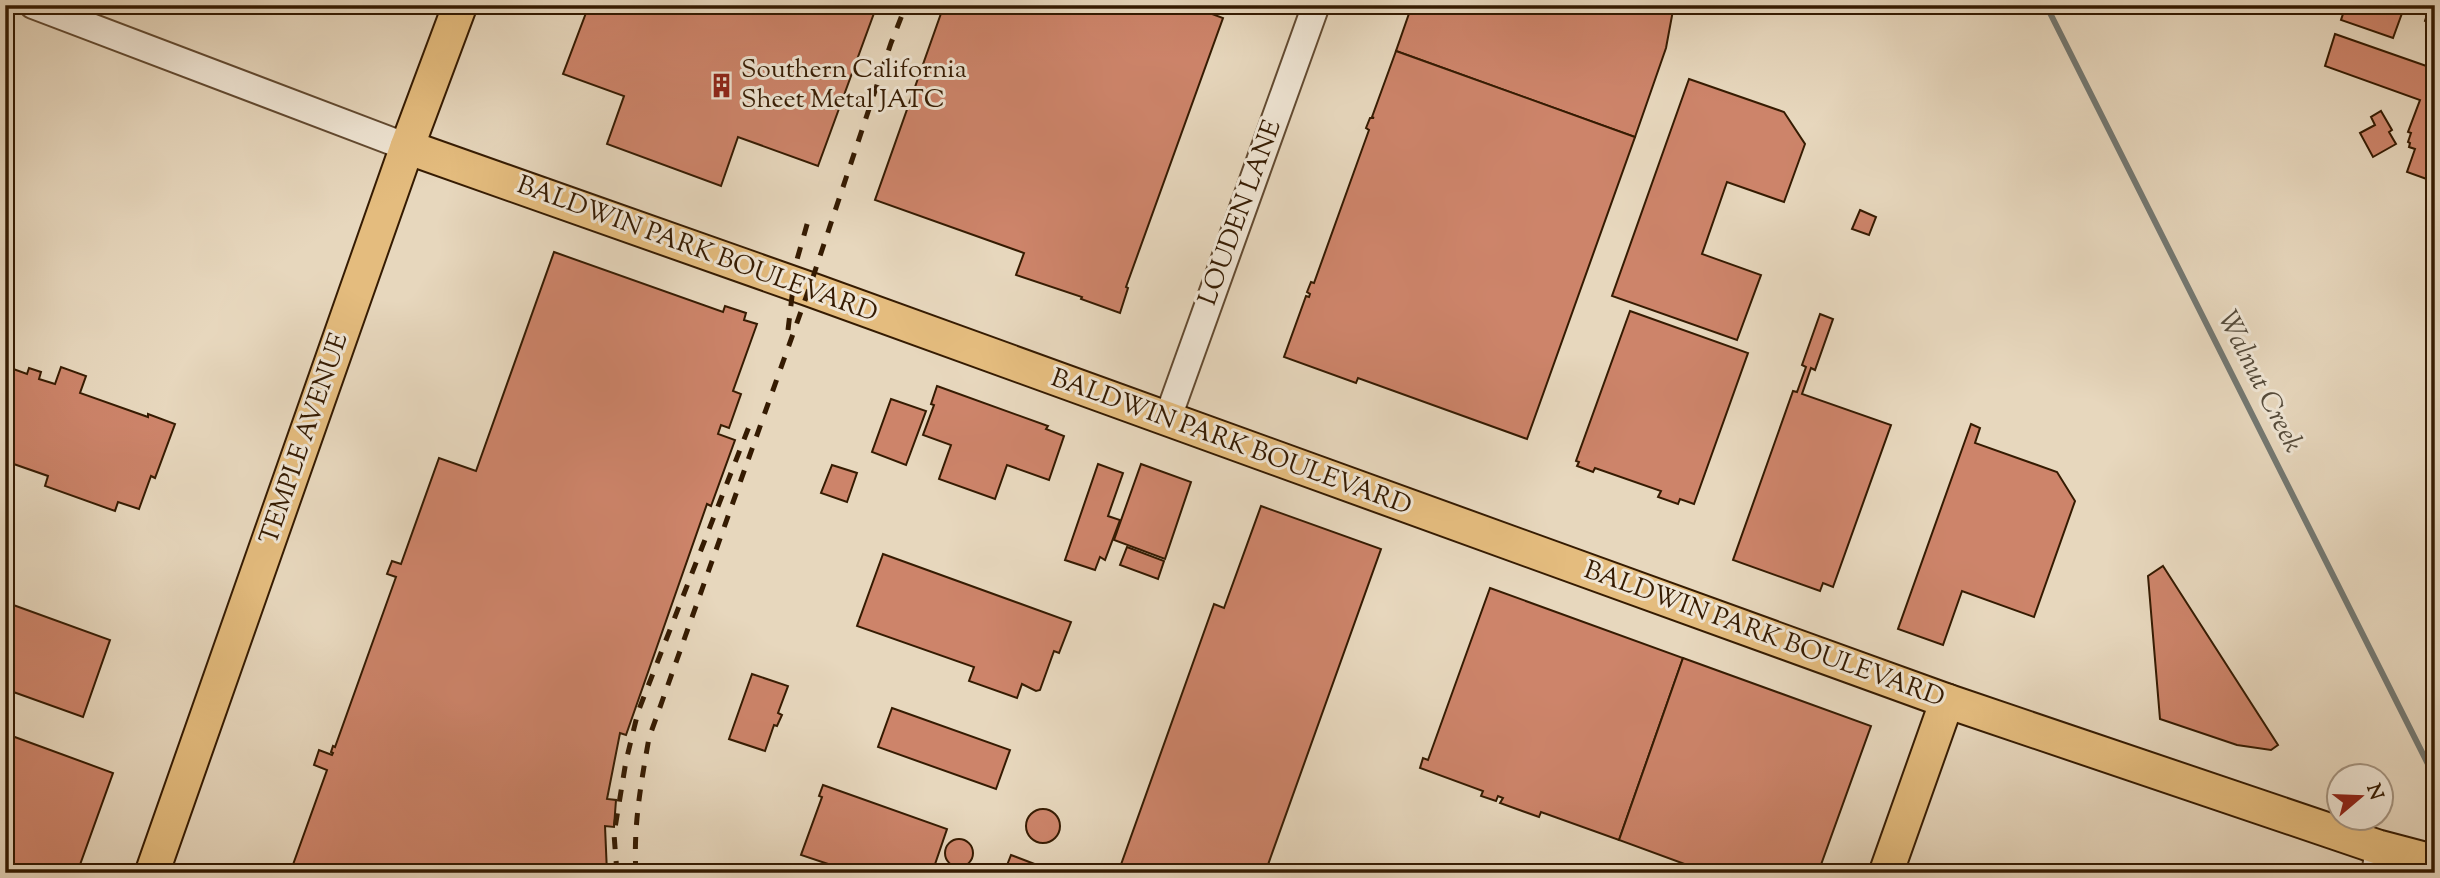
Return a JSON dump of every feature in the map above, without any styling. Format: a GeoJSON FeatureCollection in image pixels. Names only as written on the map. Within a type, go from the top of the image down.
{"type":"FeatureCollection","features":[{"type":"Feature","properties":{"kind":"main road","name":"TEMPLE AVENUE"},"geometry":{"type":"LineString","coordinates":[[152,873],[407,147],[460,5]]}},
{"type":"Feature","properties":{"kind":"main road","name":"BALDWIN PARK BOULEVARD"},"geometry":{"type":"LineString","coordinates":[[407,147],[809,289],[2384,858],[2435,862]]}},
{"type":"Feature","properties":{"kind":"main road"},"geometry":{"type":"LineString","coordinates":[[1886,873],[1947,701]]}},
{"type":"Feature","properties":{"kind":"street","name":"BALDWIN PARK BOULEVARD"},"geometry":{"type":"LineString","coordinates":[[33,5],[407,147]]}},
{"type":"Feature","properties":{"kind":"street","name":"LOUDEN LANE"},"geometry":{"type":"LineString","coordinates":[[1167,420],[1316,5]]}},
{"type":"Feature","properties":{"kind":"building","name":"Southern California Sheet Metal JATC"},"geometry":{"type":"Polygon","coordinates":[[[589,5],[877,5],[818,166],[738,137],[721,186],[607,144],[624,96],[563,74],[589,5]]]}},
{"type":"Feature","properties":{"kind":"building"},"geometry":{"type":"Polygon","coordinates":[[[944,5],[1188,5],[1223,18],[1126,287],[1128,288],[1120,313],[1016,275],[1024,253],[875,200],[944,5]]]}},
{"type":"Feature","properties":{"kind":"building"},"geometry":{"type":"Polygon","coordinates":[[[1412,5],[1674,5],[1666,48],[1635,137],[1396,51],[1412,5]]]}},
{"type":"Feature","properties":{"kind":"building"},"geometry":{"type":"Polygon","coordinates":[[[2346,5],[2365,5],[2375,9],[2376,5],[2405,5],[2393,38],[2341,20],[2346,5]]]}},
{"type":"Feature","properties":{"kind":"building"},"geometry":{"type":"Polygon","coordinates":[[[2430,5],[2435,5],[2435,25],[2425,21],[2430,5]]]}},
{"type":"Feature","properties":{"kind":"building"},"geometry":{"type":"Polygon","coordinates":[[[2335,34],[2435,69],[2435,182],[2407,172],[2415,149],[2409,147],[2411,133],[2408,132],[2420,100],[2325,66],[2335,34]]]}},
{"type":"Feature","properties":{"kind":"building"},"geometry":{"type":"Polygon","coordinates":[[[1396,51],[1635,137],[1527,439],[1358,378],[1356,383],[1284,357],[1306,296],[1309,297],[1307,292],[1311,282],[1314,283],[1369,130],[1366,128],[1370,118],[1374,118],[1372,117],[1396,51]]]}},
{"type":"Feature","properties":{"kind":"building"},"geometry":{"type":"Polygon","coordinates":[[[1689,79],[1784,112],[1805,144],[1784,202],[1727,182],[1702,254],[1761,275],[1737,340],[1612,296],[1689,79]]]}},
{"type":"Feature","properties":{"kind":"building"},"geometry":{"type":"Polygon","coordinates":[[[2381,111],[2392,130],[2389,132],[2396,144],[2373,157],[2360,133],[2375,125],[2371,117],[2381,111]]]}},
{"type":"Feature","properties":{"kind":"building"},"geometry":{"type":"Polygon","coordinates":[[[1860,210],[1876,217],[1869,235],[1852,229],[1860,210]]]}},
{"type":"Feature","properties":{"kind":"building"},"geometry":{"type":"Polygon","coordinates":[[[554,252],[723,312],[725,306],[746,313],[744,320],[757,324],[733,391],[741,394],[729,428],[721,425],[718,434],[735,440],[711,506],[707,504],[626,735],[620,733],[607,799],[616,800],[614,827],[605,826],[607,873],[290,873],[327,770],[314,765],[319,750],[332,755],[333,753],[333,746],[335,747],[396,577],[387,574],[392,561],[401,564],[439,458],[476,471],[554,252]]]}},
{"type":"Feature","properties":{"kind":"building"},"geometry":{"type":"Polygon","coordinates":[[[1630,311],[1748,353],[1694,504],[1680,499],[1678,504],[1658,497],[1661,491],[1595,468],[1593,472],[1577,466],[1579,462],[1576,461],[1630,311]]]}},
{"type":"Feature","properties":{"kind":"building"},"geometry":{"type":"Polygon","coordinates":[[[1820,314],[1833,319],[1815,370],[1811,368],[1802,394],[1891,425],[1833,587],[1823,583],[1820,591],[1733,560],[1793,391],[1797,392],[1806,367],[1802,365],[1820,314]]]}},
{"type":"Feature","properties":{"kind":"building"},"geometry":{"type":"Polygon","coordinates":[[[5,366],[27,374],[29,368],[41,372],[39,379],[55,384],[61,367],[86,376],[80,393],[175,424],[155,478],[151,476],[139,509],[118,502],[115,511],[45,486],[48,476],[5,461],[5,366]]]}},
{"type":"Feature","properties":{"kind":"building"},"geometry":{"type":"Polygon","coordinates":[[[937,386],[1048,426],[1046,429],[1064,436],[1049,480],[1007,465],[995,499],[939,479],[951,445],[923,435],[934,405],[931,404],[937,386]]]}},
{"type":"Feature","properties":{"kind":"building"},"geometry":{"type":"Polygon","coordinates":[[[891,399],[926,411],[906,465],[872,452],[891,399]]]}},
{"type":"Feature","properties":{"kind":"building"},"geometry":{"type":"Polygon","coordinates":[[[1971,424],[1980,428],[1975,443],[2057,472],[2075,501],[2034,617],[1962,591],[1943,645],[1898,629],[1971,424]]]}},
{"type":"Feature","properties":{"kind":"building"},"geometry":{"type":"Polygon","coordinates":[[[1098,464],[1123,473],[1108,516],[1120,520],[1105,560],[1100,557],[1095,570],[1065,560],[1098,464]]]}},
{"type":"Feature","properties":{"kind":"building"},"geometry":{"type":"Polygon","coordinates":[[[1141,464],[1191,482],[1165,559],[1114,540],[1141,464]]]}},
{"type":"Feature","properties":{"kind":"building"},"geometry":{"type":"Polygon","coordinates":[[[832,465],[857,473],[847,502],[821,493],[832,465]]]}},
{"type":"Feature","properties":{"kind":"building"},"geometry":{"type":"Polygon","coordinates":[[[1261,506],[1381,549],[1265,873],[1118,873],[1214,604],[1224,608],[1261,506]]]}},
{"type":"Feature","properties":{"kind":"building"},"geometry":{"type":"Polygon","coordinates":[[[1127,547],[1164,561],[1158,579],[1120,565],[1127,547]]]}},
{"type":"Feature","properties":{"kind":"building"},"geometry":{"type":"Polygon","coordinates":[[[883,554],[1071,622],[1059,653],[1054,651],[1040,690],[1036,691],[1022,684],[1017,698],[969,681],[974,667],[857,626],[883,554]]]}},
{"type":"Feature","properties":{"kind":"building"},"geometry":{"type":"Polygon","coordinates":[[[2163,566],[2278,745],[2271,750],[2237,745],[2160,719],[2148,576],[2163,566]]]}},
{"type":"Feature","properties":{"kind":"building"},"geometry":{"type":"Polygon","coordinates":[[[1490,588],[1683,658],[1619,840],[1541,812],[1539,817],[1500,803],[1503,798],[1498,796],[1496,801],[1481,796],[1483,791],[1420,768],[1423,758],[1428,760],[1490,588]]]}},
{"type":"Feature","properties":{"kind":"building"},"geometry":{"type":"Polygon","coordinates":[[[5,602],[110,640],[83,717],[5,689],[5,602]]]}},
{"type":"Feature","properties":{"kind":"building"},"geometry":{"type":"Polygon","coordinates":[[[1683,658],[1871,726],[1818,873],[1709,873],[1619,840],[1683,658]]]}},
{"type":"Feature","properties":{"kind":"building"},"geometry":{"type":"Polygon","coordinates":[[[752,674],[788,686],[778,713],[782,715],[777,726],[774,725],[765,751],[729,739],[752,674]]]}},
{"type":"Feature","properties":{"kind":"building"},"geometry":{"type":"Polygon","coordinates":[[[892,708],[1010,750],[996,789],[878,747],[892,708]]]}},
{"type":"Feature","properties":{"kind":"building"},"geometry":{"type":"Polygon","coordinates":[[[12,736],[113,773],[77,873],[5,872],[5,754],[12,736]]]}},
{"type":"Feature","properties":{"kind":"building"},"geometry":{"type":"Polygon","coordinates":[[[823,785],[947,829],[932,873],[835,873],[837,867],[801,855],[822,797],[819,796],[823,785]]]}},
{"type":"Feature","properties":{"kind":"building"},"geometry":{"type":"Polygon","coordinates":[[[1043,809],[1055,814],[1060,826],[1055,838],[1043,843],[1031,838],[1026,826],[1031,814],[1043,809]]]}},
{"type":"Feature","properties":{"kind":"building"},"geometry":{"type":"Polygon","coordinates":[[[959,839],[969,843],[973,853],[969,863],[959,867],[949,863],[945,853],[949,843],[959,839]]]}},
{"type":"Feature","properties":{"kind":"building"},"geometry":{"type":"Polygon","coordinates":[[[1011,855],[1058,873],[1004,873],[1011,855]]]}},
{"type":"Feature","properties":{"kind":"waterway","name":"Walnut Creek"},"geometry":{"type":"LineString","coordinates":[[2046,5],[2435,778]]}},
{"type":"Feature","properties":{"kind":"railway"},"geometry":{"type":"LineString","coordinates":[[636,873],[637,822],[649,738],[809,289],[906,5]]}},
{"type":"Feature","properties":{"kind":"railway"},"geometry":{"type":"LineString","coordinates":[[788,330],[796,263],[808,221]]}},
{"type":"Feature","properties":{"kind":"railway"},"geometry":{"type":"LineString","coordinates":[[617,873],[614,834],[626,761],[638,712],[750,424]]}},
{"type":"Feature","properties":{"kind":"place","name":"Southern California Sheet Metal JATC"},"geometry":{"type":"Point","coordinates":[721,85]}}]}
